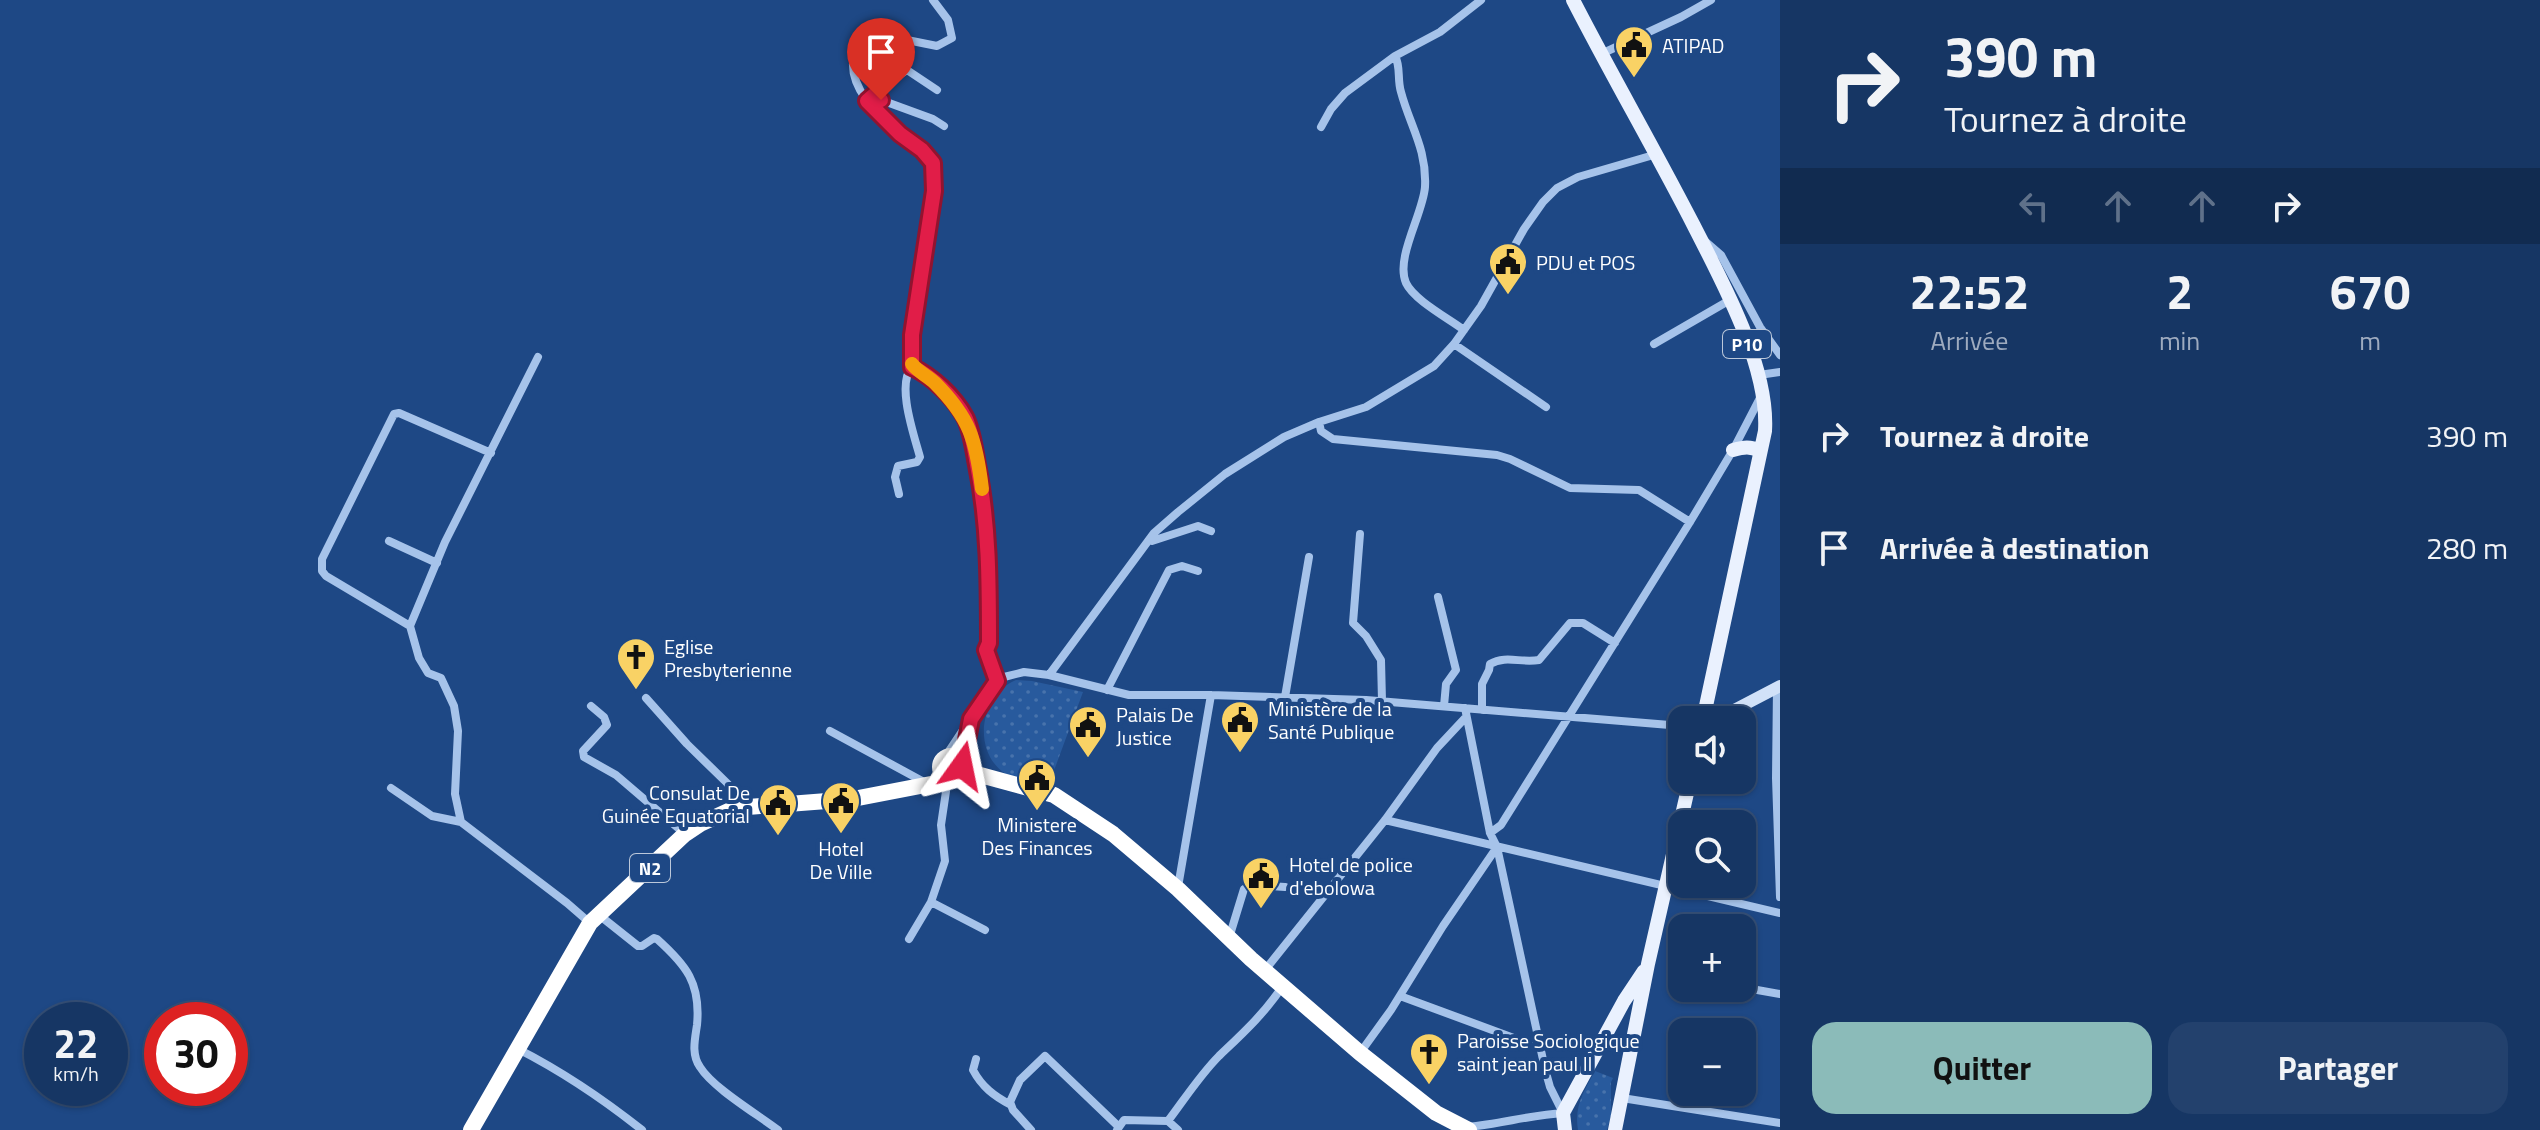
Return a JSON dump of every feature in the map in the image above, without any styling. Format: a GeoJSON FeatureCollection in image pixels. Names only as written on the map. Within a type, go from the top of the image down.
{"type":"FeatureCollection","features":[{"type":"Feature","properties":{"kind":"highway"},"geometry":{"type":"LineString","coordinates":[[952,769],[1054,795],[1131,847],[1264,971],[1360,1053],[1436,1113],[1466,1129]]}},
{"type":"Feature","properties":{"kind":"highway","name":"N2"},"geometry":{"type":"LineString","coordinates":[[471,1130],[594,919],[685,834],[735,808],[853,799],[936,783],[952,769]]}},
{"type":"Feature","properties":{"kind":"main road","name":"P10"},"geometry":{"type":"LineString","coordinates":[[1573,0],[1697,233],[1730,300],[1759,375],[1766,416],[1706,706]]}},
{"type":"Feature","properties":{"kind":"main road"},"geometry":{"type":"LineString","coordinates":[[1733,450],[1743,447],[1760,451]]}},
{"type":"Feature","properties":{"kind":"main road"},"geometry":{"type":"LineString","coordinates":[[1741,706],[1779,686]]}},
{"type":"Feature","properties":{"kind":"main road"},"geometry":{"type":"LineString","coordinates":[[1615,1130],[1648,964],[1687,794]]}},
{"type":"Feature","properties":{"kind":"main road"},"geometry":{"type":"LineString","coordinates":[[1565,1130],[1563,1113],[1624,1001],[1648,964]]}},
{"type":"Feature","properties":{"kind":"street"},"geometry":{"type":"LineString","coordinates":[[899,494],[895,477],[898,466],[917,462],[920,457],[905,400],[907,372],[912,367],[912,335],[935,174],[933,163],[922,150],[900,134],[856,82],[852,61],[858,43],[867,34],[943,45],[952,38],[948,20],[933,0]]}},
{"type":"Feature","properties":{"kind":"street"},"geometry":{"type":"LineString","coordinates":[[1321,127],[1345,93],[1395,56],[1440,32],[1481,0]]}},
{"type":"Feature","properties":{"kind":"street"},"geometry":{"type":"LineString","coordinates":[[1600,54],[1681,17],[1710,0]]}},
{"type":"Feature","properties":{"kind":"street"},"geometry":{"type":"LineString","coordinates":[[1395,56],[1399,64],[1397,76],[1401,93],[1424,154],[1426,169],[1425,189],[1404,264],[1405,279],[1416,295],[1464,330]]}},
{"type":"Feature","properties":{"kind":"street"},"geometry":{"type":"LineString","coordinates":[[871,98],[907,70],[937,90]]}},
{"type":"Feature","properties":{"kind":"street"},"geometry":{"type":"LineString","coordinates":[[871,98],[933,119],[944,126]]}},
{"type":"Feature","properties":{"kind":"street"},"geometry":{"type":"LineString","coordinates":[[1049,675],[1154,533],[1225,474],[1284,437],[1366,407],[1434,366],[1481,306],[1524,229],[1557,188],[1578,177],[1657,154]]}},
{"type":"Feature","properties":{"kind":"street"},"geometry":{"type":"LineString","coordinates":[[1697,233],[1721,255],[1760,327],[1780,355]]}},
{"type":"Feature","properties":{"kind":"street"},"geometry":{"type":"LineString","coordinates":[[1654,344],[1730,300]]}},
{"type":"Feature","properties":{"kind":"street"},"geometry":{"type":"LineString","coordinates":[[1454,344],[1546,407]]}},
{"type":"Feature","properties":{"kind":"street"},"geometry":{"type":"LineString","coordinates":[[461,822],[455,794],[458,746],[454,706],[441,678],[428,673],[419,658],[410,626],[437,563],[538,357]]}},
{"type":"Feature","properties":{"kind":"street"},"geometry":{"type":"LineString","coordinates":[[912,367],[928,375],[960,409],[973,440],[989,555],[989,643],[986,650],[997,681]]}},
{"type":"Feature","properties":{"kind":"street"},"geometry":{"type":"LineString","coordinates":[[1759,375],[1780,372]]}},
{"type":"Feature","properties":{"kind":"street"},"geometry":{"type":"LineString","coordinates":[[1490,833],[1501,825],[1569,718],[1733,450],[1761,396]]}},
{"type":"Feature","properties":{"kind":"street"},"geometry":{"type":"LineString","coordinates":[[410,626],[326,576],[322,571],[322,559],[394,414],[399,413],[491,453]]}},
{"type":"Feature","properties":{"kind":"street"},"geometry":{"type":"LineString","coordinates":[[1319,422],[1321,431],[1333,439],[1504,456],[1570,488],[1639,490],[1690,522]]}},
{"type":"Feature","properties":{"kind":"street"},"geometry":{"type":"LineString","coordinates":[[1142,549],[1154,539],[1198,526],[1211,531]]}},
{"type":"Feature","properties":{"kind":"street"},"geometry":{"type":"LineString","coordinates":[[1360,534],[1353,623],[1366,636],[1381,660],[1382,701]]}},
{"type":"Feature","properties":{"kind":"street"},"geometry":{"type":"LineString","coordinates":[[389,541],[437,563]]}},
{"type":"Feature","properties":{"kind":"street"},"geometry":{"type":"LineString","coordinates":[[1285,697],[1309,557]]}},
{"type":"Feature","properties":{"kind":"street"},"geometry":{"type":"LineString","coordinates":[[1107,690],[1169,570],[1182,566],[1198,571]]}},
{"type":"Feature","properties":{"kind":"street"},"geometry":{"type":"LineString","coordinates":[[1438,597],[1456,670],[1446,684],[1444,706]]}},
{"type":"Feature","properties":{"kind":"street"},"geometry":{"type":"LineString","coordinates":[[1482,710],[1482,684],[1493,661],[1539,660],[1570,623],[1583,623],[1615,643]]}},
{"type":"Feature","properties":{"kind":"street"},"geometry":{"type":"LineString","coordinates":[[909,939],[931,902],[945,861],[941,825],[952,769],[971,719],[997,681],[1014,673],[1049,675],[1129,695],[1382,701],[1444,706],[1466,713],[1482,710],[1668,725]]}},
{"type":"Feature","properties":{"kind":"street"},"geometry":{"type":"LineString","coordinates":[[1779,686],[1776,778],[1780,897]]}},
{"type":"Feature","properties":{"kind":"street"},"geometry":{"type":"LineString","coordinates":[[1178,889],[1211,695]]}},
{"type":"Feature","properties":{"kind":"street"},"geometry":{"type":"LineString","coordinates":[[646,698],[728,784],[735,808]]}},
{"type":"Feature","properties":{"kind":"street"},"geometry":{"type":"LineString","coordinates":[[591,706],[604,717],[607,725],[583,751],[584,757],[616,775],[685,834]]}},
{"type":"Feature","properties":{"kind":"street"},"geometry":{"type":"LineString","coordinates":[[1264,971],[1466,713]]}},
{"type":"Feature","properties":{"kind":"street"},"geometry":{"type":"LineString","coordinates":[[1466,713],[1490,833],[1497,847],[1550,1087],[1563,1113],[1466,1129]]}},
{"type":"Feature","properties":{"kind":"street"},"geometry":{"type":"LineString","coordinates":[[952,769],[971,719]]}},
{"type":"Feature","properties":{"kind":"street"},"geometry":{"type":"LineString","coordinates":[[830,731],[928,784]]}},
{"type":"Feature","properties":{"kind":"street"},"geometry":{"type":"LineString","coordinates":[[391,788],[432,816],[461,822],[567,903],[638,946],[657,939],[690,974],[697,996],[694,1048],[701,1069],[778,1130]]}},
{"type":"Feature","properties":{"kind":"street"},"geometry":{"type":"LineString","coordinates":[[1385,820],[1780,913]]}},
{"type":"Feature","properties":{"kind":"street"},"geometry":{"type":"LineString","coordinates":[[1360,1053],[1497,847]]}},
{"type":"Feature","properties":{"kind":"street"},"geometry":{"type":"LineString","coordinates":[[1229,938],[1244,889],[1255,885],[1285,887]]}},
{"type":"Feature","properties":{"kind":"street"},"geometry":{"type":"LineString","coordinates":[[931,902],[985,930]]}},
{"type":"Feature","properties":{"kind":"street"},"geometry":{"type":"LineString","coordinates":[[1168,1121],[1217,1058],[1265,1012],[1282,987]]}},
{"type":"Feature","properties":{"kind":"street"},"geometry":{"type":"LineString","coordinates":[[1756,990],[1780,994]]}},
{"type":"Feature","properties":{"kind":"street"},"geometry":{"type":"LineString","coordinates":[[1400,996],[1541,1048]]}},
{"type":"Feature","properties":{"kind":"street"},"geometry":{"type":"LineString","coordinates":[[518,1048],[557,1068],[642,1130]]}},
{"type":"Feature","properties":{"kind":"street"},"geometry":{"type":"LineString","coordinates":[[1011,1105],[1020,1080],[1045,1056],[1118,1128],[1124,1120],[1168,1121],[1178,1130]]}},
{"type":"Feature","properties":{"kind":"street"},"geometry":{"type":"LineString","coordinates":[[976,1059],[973,1070],[979,1081],[993,1096],[1011,1105],[1031,1130]]}},
{"type":"Feature","properties":{"kind":"street"},"geometry":{"type":"LineString","coordinates":[[1622,1098],[1780,1123]]}},
{"type":"Feature","properties":{"kind":"shaded area"},"geometry":{"type":"Polygon","coordinates":[[[1016,680],[1083,692],[1049,784],[1010,777],[995,764],[988,752],[984,724],[988,711],[994,698],[1016,680]]]}},
{"type":"Feature","properties":{"kind":"shaded area"},"geometry":{"type":"Polygon","coordinates":[[[1595,1071],[1613,1078],[1607,1130],[1578,1130],[1579,1106],[1595,1071]]]}},
{"type":"Feature","properties":{"kind":"slow traffic"},"geometry":{"type":"LineString","coordinates":[[912,364],[912,367],[928,375],[965,417],[973,440],[982,489]]}},
{"type":"Feature","properties":{"kind":"place","name":"ATIPAD"},"geometry":{"type":"Point","coordinates":[1634,79]}},
{"type":"Feature","properties":{"kind":"place","name":"PDU et POS"},"geometry":{"type":"Point","coordinates":[1508,296]}},
{"type":"Feature","properties":{"kind":"place","name":"Eglise Presbyterienne"},"geometry":{"type":"Point","coordinates":[636,691]}},
{"type":"Feature","properties":{"kind":"place","name":"Ministère de la Santé Publique"},"geometry":{"type":"Point","coordinates":[1240,754]}},
{"type":"Feature","properties":{"kind":"place","name":"Palais De Justice"},"geometry":{"type":"Point","coordinates":[1088,759]}},
{"type":"Feature","properties":{"kind":"place","name":"Ministere Des Finances"},"geometry":{"type":"Point","coordinates":[1037,812]}},
{"type":"Feature","properties":{"kind":"place","name":"Hotel De Ville"},"geometry":{"type":"Point","coordinates":[841,835]}},
{"type":"Feature","properties":{"kind":"place","name":"Consulat De Guinée Equatorial"},"geometry":{"type":"Point","coordinates":[778,837]}},
{"type":"Feature","properties":{"kind":"place","name":"Hotel de police d'ebolowa"},"geometry":{"type":"Point","coordinates":[1261,910]}},
{"type":"Feature","properties":{"kind":"place","name":"Paroisse Sociologique saint jean paul II"},"geometry":{"type":"Point","coordinates":[1429,1086]}},
{"type":"Feature","properties":{"kind":"route"},"geometry":{"type":"LineString","coordinates":[[881,100],[875,94],[867,101],[900,134],[922,150],[933,163],[935,174],[910,351],[912,367],[928,375],[965,417],[981,483],[989,555],[989,643],[986,650],[997,681],[971,719],[962,766]]}}]}
